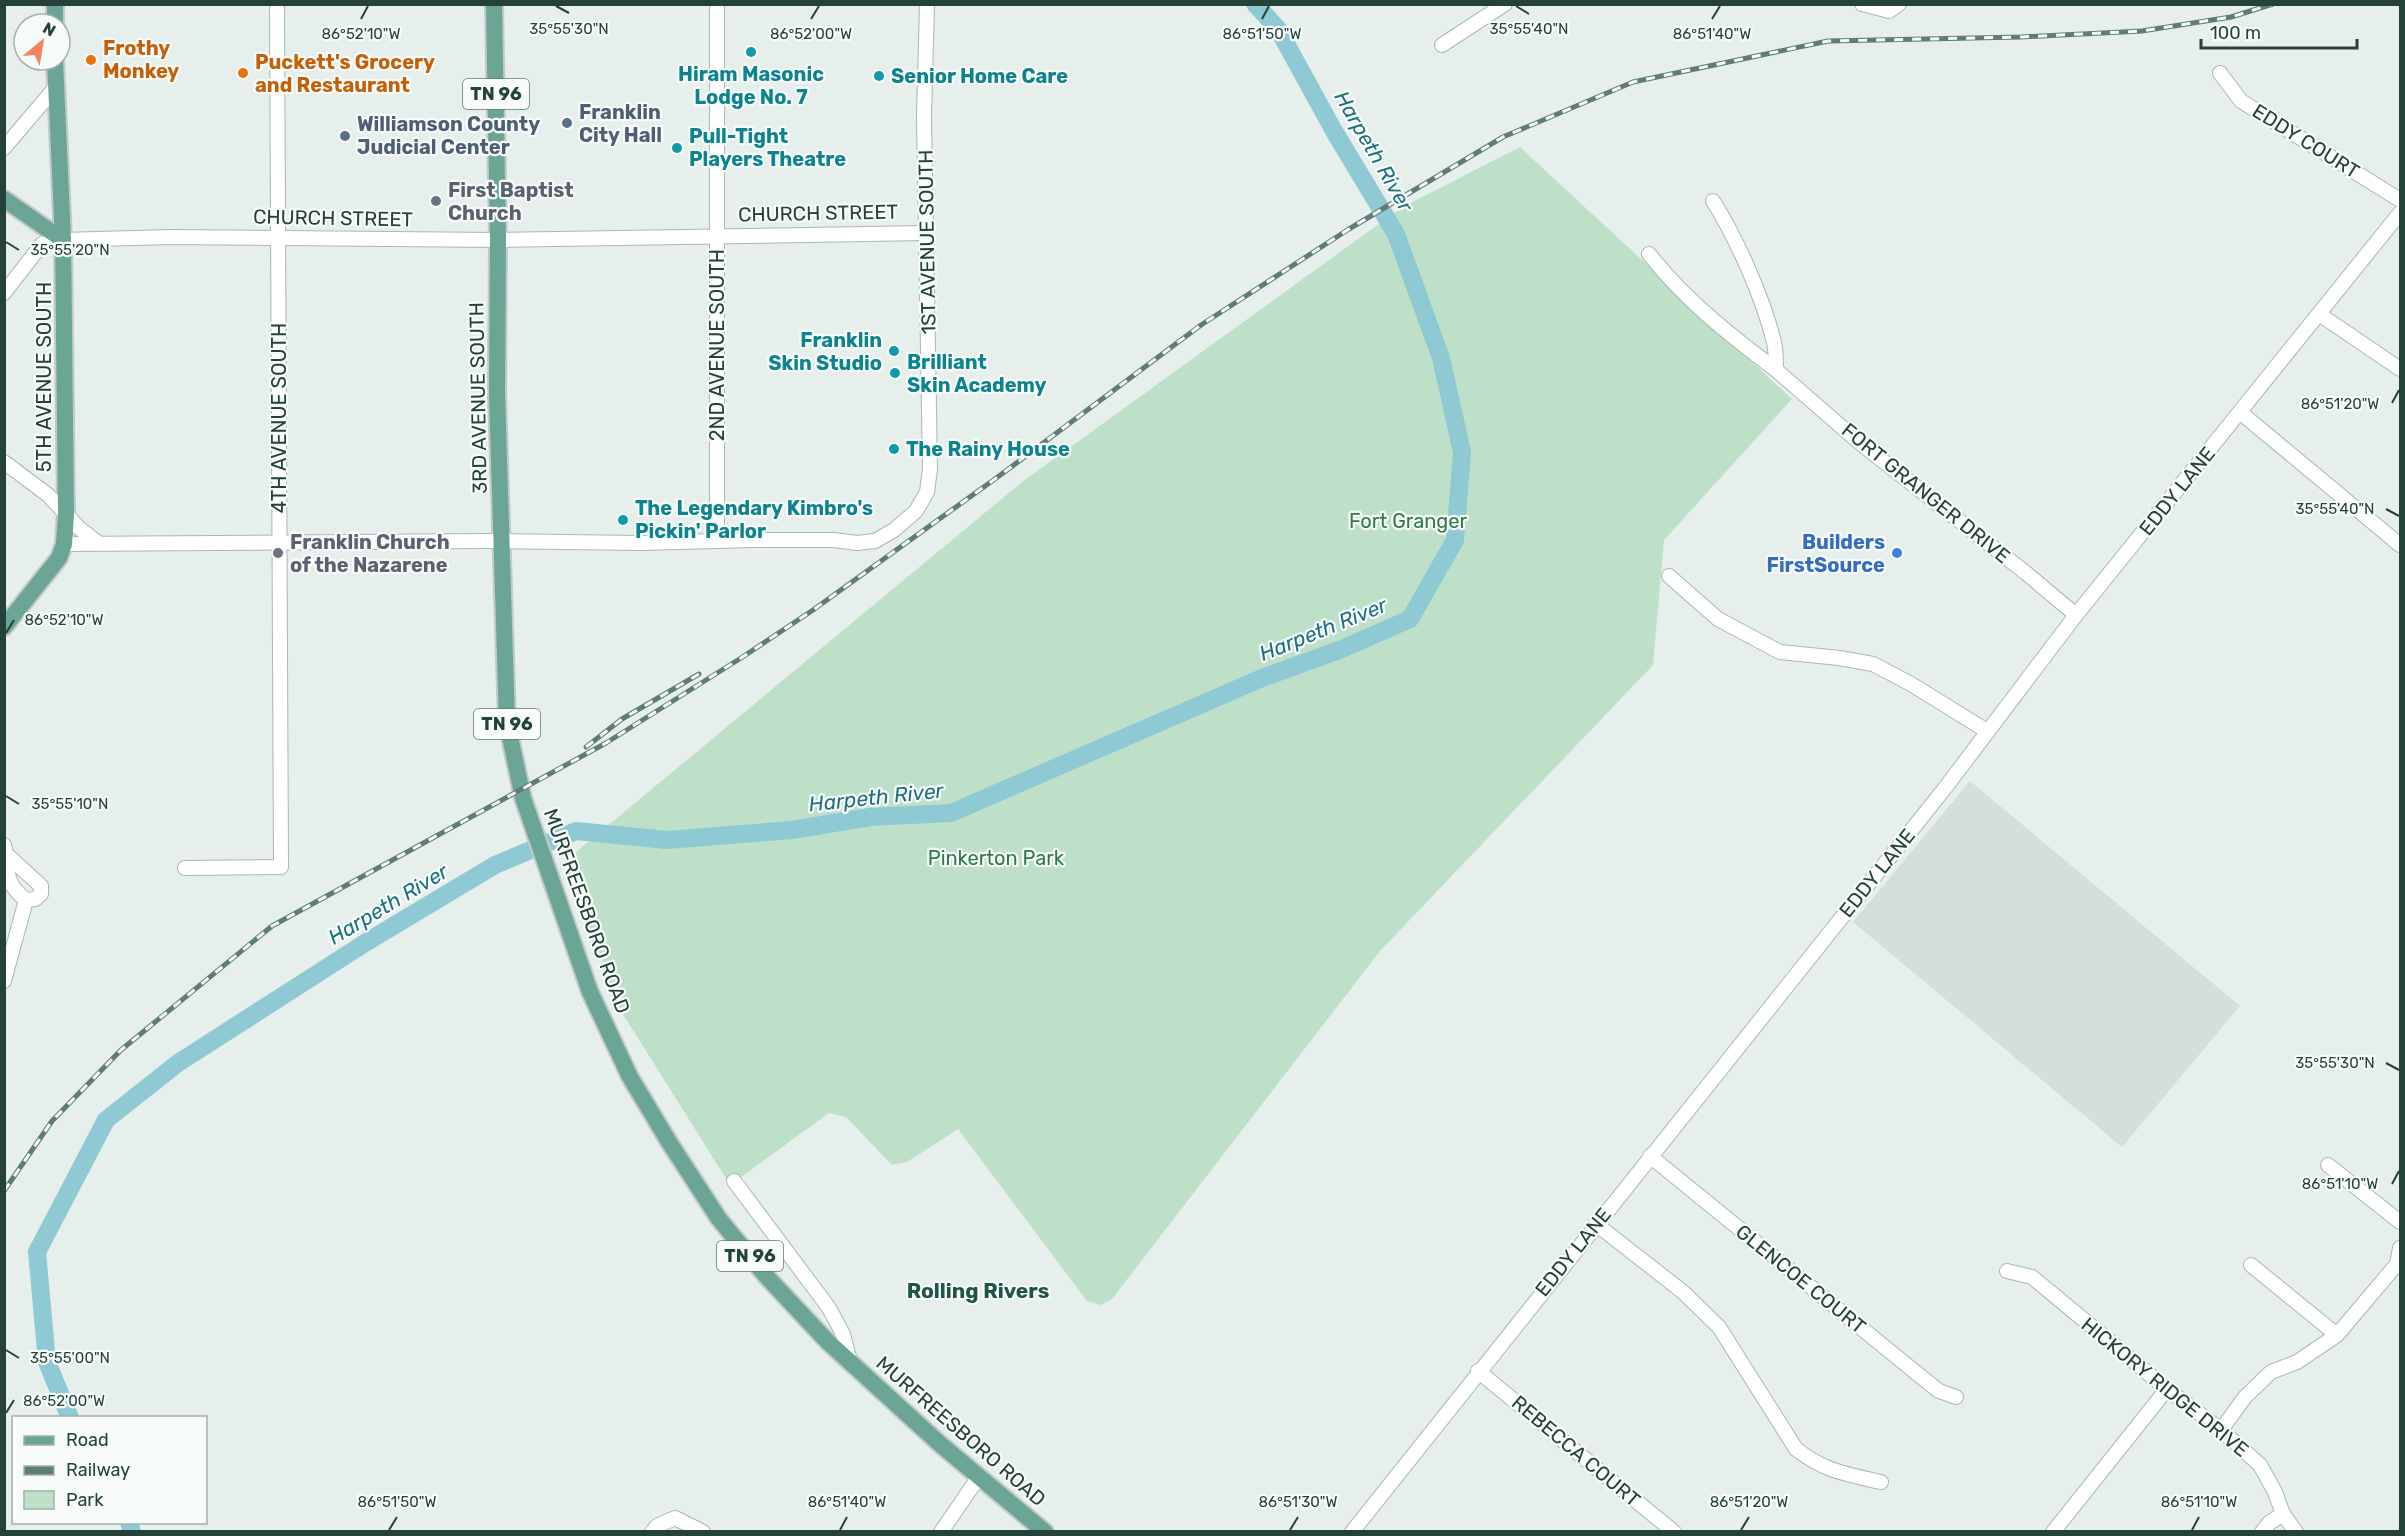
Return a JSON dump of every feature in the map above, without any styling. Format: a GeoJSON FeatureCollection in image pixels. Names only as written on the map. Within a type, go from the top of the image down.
{"type":"FeatureCollection","features":[{"type":"Feature","properties":{"kind":"main road","name":"3RD AVENUE SOUTH"},"geometry":{"type":"LineString","coordinates":[[494,4],[498,240],[497,394],[507,723],[522,794]]}},
{"type":"Feature","properties":{"kind":"main road","name":"5TH AVENUE SOUTH"},"geometry":{"type":"LineString","coordinates":[[56,72],[63,240],[66,514],[64,544]]}},
{"type":"Feature","properties":{"kind":"main road"},"geometry":{"type":"LineString","coordinates":[[4,199],[63,240]]}},
{"type":"Feature","properties":{"kind":"main road"},"geometry":{"type":"LineString","coordinates":[[4,627],[54,565],[64,544]]}},
{"type":"Feature","properties":{"kind":"main road","name":"MURFREESBORO ROAD"},"geometry":{"type":"LineString","coordinates":[[522,794],[590,992],[630,1077],[719,1219],[766,1276],[827,1341],[978,1478],[1045,1532]]}},
{"type":"Feature","properties":{"kind":"street","name":"4TH AVENUE SOUTH"},"geometry":{"type":"LineString","coordinates":[[185,868],[281,867],[278,4]]}},
{"type":"Feature","properties":{"kind":"street","name":"2ND AVENUE SOUTH"},"geometry":{"type":"LineString","coordinates":[[717,4],[717,541]]}},
{"type":"Feature","properties":{"kind":"street","name":"1ST AVENUE SOUTH"},"geometry":{"type":"LineString","coordinates":[[717,541],[832,540],[857,543],[875,541],[894,530],[916,511],[927,492],[930,469],[924,117],[927,4]]}},
{"type":"Feature","properties":{"kind":"street"},"geometry":{"type":"LineString","coordinates":[[1442,45],[1505,4]]}},
{"type":"Feature","properties":{"kind":"street"},"geometry":{"type":"LineString","coordinates":[[1862,4],[1888,11],[1899,4]]}},
{"type":"Feature","properties":{"kind":"street","name":"EDDY COURT"},"geometry":{"type":"LineString","coordinates":[[2220,73],[2241,100],[2400,200]]}},
{"type":"Feature","properties":{"kind":"street"},"geometry":{"type":"LineString","coordinates":[[4,148],[56,87]]}},
{"type":"Feature","properties":{"kind":"street"},"geometry":{"type":"LineString","coordinates":[[1713,201],[1724,219],[1758,293],[1775,344],[1776,370]]}},
{"type":"Feature","properties":{"kind":"street","name":"EDDY LANE"},"geometry":{"type":"LineString","coordinates":[[1352,1532],[1478,1371],[1945,788],[2076,615],[2400,213]]}},
{"type":"Feature","properties":{"kind":"street","name":"CHURCH STREET"},"geometry":{"type":"LineString","coordinates":[[63,240],[169,237],[498,240],[926,233]]}},
{"type":"Feature","properties":{"kind":"street"},"geometry":{"type":"LineString","coordinates":[[4,292],[42,244],[63,240]]}},
{"type":"Feature","properties":{"kind":"street","name":"FORT GRANGER DRIVE"},"geometry":{"type":"LineString","coordinates":[[1649,254],[1672,283],[1720,327],[1776,370],[1860,443],[2076,615]]}},
{"type":"Feature","properties":{"kind":"street"},"geometry":{"type":"LineString","coordinates":[[2319,314],[2400,369]]}},
{"type":"Feature","properties":{"kind":"street"},"geometry":{"type":"LineString","coordinates":[[2241,413],[2400,545]]}},
{"type":"Feature","properties":{"kind":"street"},"geometry":{"type":"LineString","coordinates":[[4,462],[48,495],[97,542]]}},
{"type":"Feature","properties":{"kind":"street"},"geometry":{"type":"LineString","coordinates":[[64,544],[280,541],[641,543],[717,541]]}},
{"type":"Feature","properties":{"kind":"street"},"geometry":{"type":"LineString","coordinates":[[1669,576],[1718,619],[1780,652],[1873,664],[1911,684],[1987,731]]}},
{"type":"Feature","properties":{"kind":"street"},"geometry":{"type":"LineString","coordinates":[[5,850],[41,886],[41,894],[34,899],[26,900],[13,890],[5,850]]}},
{"type":"Feature","properties":{"kind":"street"},"geometry":{"type":"LineString","coordinates":[[4,981],[26,900]]}},
{"type":"Feature","properties":{"kind":"street","name":"GLENCOE COURT"},"geometry":{"type":"LineString","coordinates":[[1650,1156],[1925,1380],[1939,1390],[1956,1397]]}},
{"type":"Feature","properties":{"kind":"street"},"geometry":{"type":"LineString","coordinates":[[2328,1165],[2400,1222]]}},
{"type":"Feature","properties":{"kind":"street","name":"MURFREESBORO ROAD"},"geometry":{"type":"LineString","coordinates":[[734,1180],[829,1308],[843,1334],[850,1362]]}},
{"type":"Feature","properties":{"kind":"street"},"geometry":{"type":"LineString","coordinates":[[1596,1224],[1683,1292],[1719,1327],[1796,1449],[1810,1461],[1830,1470],[1881,1482]]}},
{"type":"Feature","properties":{"kind":"street"},"geometry":{"type":"LineString","coordinates":[[2221,1430],[2245,1396],[2271,1372],[2297,1362],[2337,1335],[2397,1264],[2400,1248]]}},
{"type":"Feature","properties":{"kind":"street"},"geometry":{"type":"LineString","coordinates":[[2251,1266],[2337,1335]]}},
{"type":"Feature","properties":{"kind":"street","name":"HICKORY RIDGE DRIVE"},"geometry":{"type":"LineString","coordinates":[[2007,1272],[2032,1277],[2167,1389],[2221,1430],[2260,1465],[2276,1492],[2283,1514],[2296,1532]]}},
{"type":"Feature","properties":{"kind":"street","name":"REBECCA COURT"},"geometry":{"type":"LineString","coordinates":[[1478,1371],[1674,1532]]}},
{"type":"Feature","properties":{"kind":"street"},"geometry":{"type":"LineString","coordinates":[[2053,1532],[2167,1389]]}},
{"type":"Feature","properties":{"kind":"street"},"geometry":{"type":"LineString","coordinates":[[940,1532],[978,1478]]}},
{"type":"Feature","properties":{"kind":"street"},"geometry":{"type":"LineString","coordinates":[[2262,1532],[2269,1523],[2283,1514]]}},
{"type":"Feature","properties":{"kind":"street"},"geometry":{"type":"LineString","coordinates":[[652,1532],[657,1526],[675,1518],[703,1532]]}},
{"type":"Feature","properties":{"kind":"shaded area"},"geometry":{"type":"Polygon","coordinates":[[[1970,781],[2240,1006],[2122,1147],[1853,922],[1970,781]]]}},
{"type":"Feature","properties":{"kind":"green space"},"geometry":{"type":"Polygon","coordinates":[[[1520,147],[1792,399],[1664,540],[1653,665],[1380,951],[1112,1299],[1101,1305],[1087,1301],[958,1129],[907,1162],[892,1165],[846,1117],[829,1113],[730,1185],[621,1011],[565,861],[1022,482],[1401,208],[1520,147]]]}},
{"type":"Feature","properties":{"kind":"waterway","name":"Harpeth River"},"geometry":{"type":"LineString","coordinates":[[69,1416],[47,1362],[37,1252],[106,1120],[178,1063],[365,943],[495,865],[576,831],[667,840],[792,830],[870,817],[951,813],[1262,678],[1342,649],[1410,619],[1455,540],[1462,452],[1441,358],[1396,234],[1334,131],[1278,29],[1255,4]]}},
{"type":"Feature","properties":{"kind":"waterway","name":"Harpeth River"},"geometry":{"type":"LineString","coordinates":[[130,1524],[132,1532]]}},
{"type":"Feature","properties":{"kind":"railway"},"geometry":{"type":"LineString","coordinates":[[4,1191],[52,1121],[121,1050],[272,926],[606,743],[741,658],[813,610],[999,476],[1201,325],[1349,229],[1503,137],[1633,82],[1828,41],[2021,37],[2142,31],[2231,17],[2273,4]]}},
{"type":"Feature","properties":{"kind":"railway"},"geometry":{"type":"LineString","coordinates":[[586,747],[622,719],[699,674]]}},
{"type":"Feature","properties":{"kind":"place","name":"Hiram Masonic Lodge No. 7"},"geometry":{"type":"Point","coordinates":[751,52]}},
{"type":"Feature","properties":{"kind":"place","name":"Frothy Monkey"},"geometry":{"type":"Point","coordinates":[91,60]}},
{"type":"Feature","properties":{"kind":"place","name":"Puckett's Grocery and Restaurant"},"geometry":{"type":"Point","coordinates":[243,73]}},
{"type":"Feature","properties":{"kind":"place","name":"Senior Home Care"},"geometry":{"type":"Point","coordinates":[879,76]}},
{"type":"Feature","properties":{"kind":"place","name":"Franklin City Hall"},"geometry":{"type":"Point","coordinates":[567,123]}},
{"type":"Feature","properties":{"kind":"place","name":"Williamson County Judicial Center"},"geometry":{"type":"Point","coordinates":[345,136]}},
{"type":"Feature","properties":{"kind":"place","name":"Pull-Tight Players Theatre"},"geometry":{"type":"Point","coordinates":[677,148]}},
{"type":"Feature","properties":{"kind":"place","name":"First Baptist Church"},"geometry":{"type":"Point","coordinates":[436,201]}},
{"type":"Feature","properties":{"kind":"place","name":"Franklin Skin Studio"},"geometry":{"type":"Point","coordinates":[894,351]}},
{"type":"Feature","properties":{"kind":"place","name":"Brilliant Skin Academy"},"geometry":{"type":"Point","coordinates":[895,373]}},
{"type":"Feature","properties":{"kind":"place","name":"The Rainy House"},"geometry":{"type":"Point","coordinates":[894,449]}},
{"type":"Feature","properties":{"kind":"place","name":"The Legendary Kimbro's Pickin' Parlor"},"geometry":{"type":"Point","coordinates":[623,520]}},
{"type":"Feature","properties":{"kind":"place","name":"Franklin Church of the Nazarene"},"geometry":{"type":"Point","coordinates":[278,553]}},
{"type":"Feature","properties":{"kind":"place","name":"Builders FirstSource"},"geometry":{"type":"Point","coordinates":[1897,553]}},
{"type":"Feature","properties":{"kind":"district","name":"Rolling Rivers"},"geometry":{"type":"Point","coordinates":[978,1290]}},
{"type":"Feature","properties":{"kind":"park label","name":"Fort Granger"},"geometry":{"type":"Point","coordinates":[1408,521]}},
{"type":"Feature","properties":{"kind":"park label","name":"Pinkerton Park"},"geometry":{"type":"Point","coordinates":[996,858]}}]}
